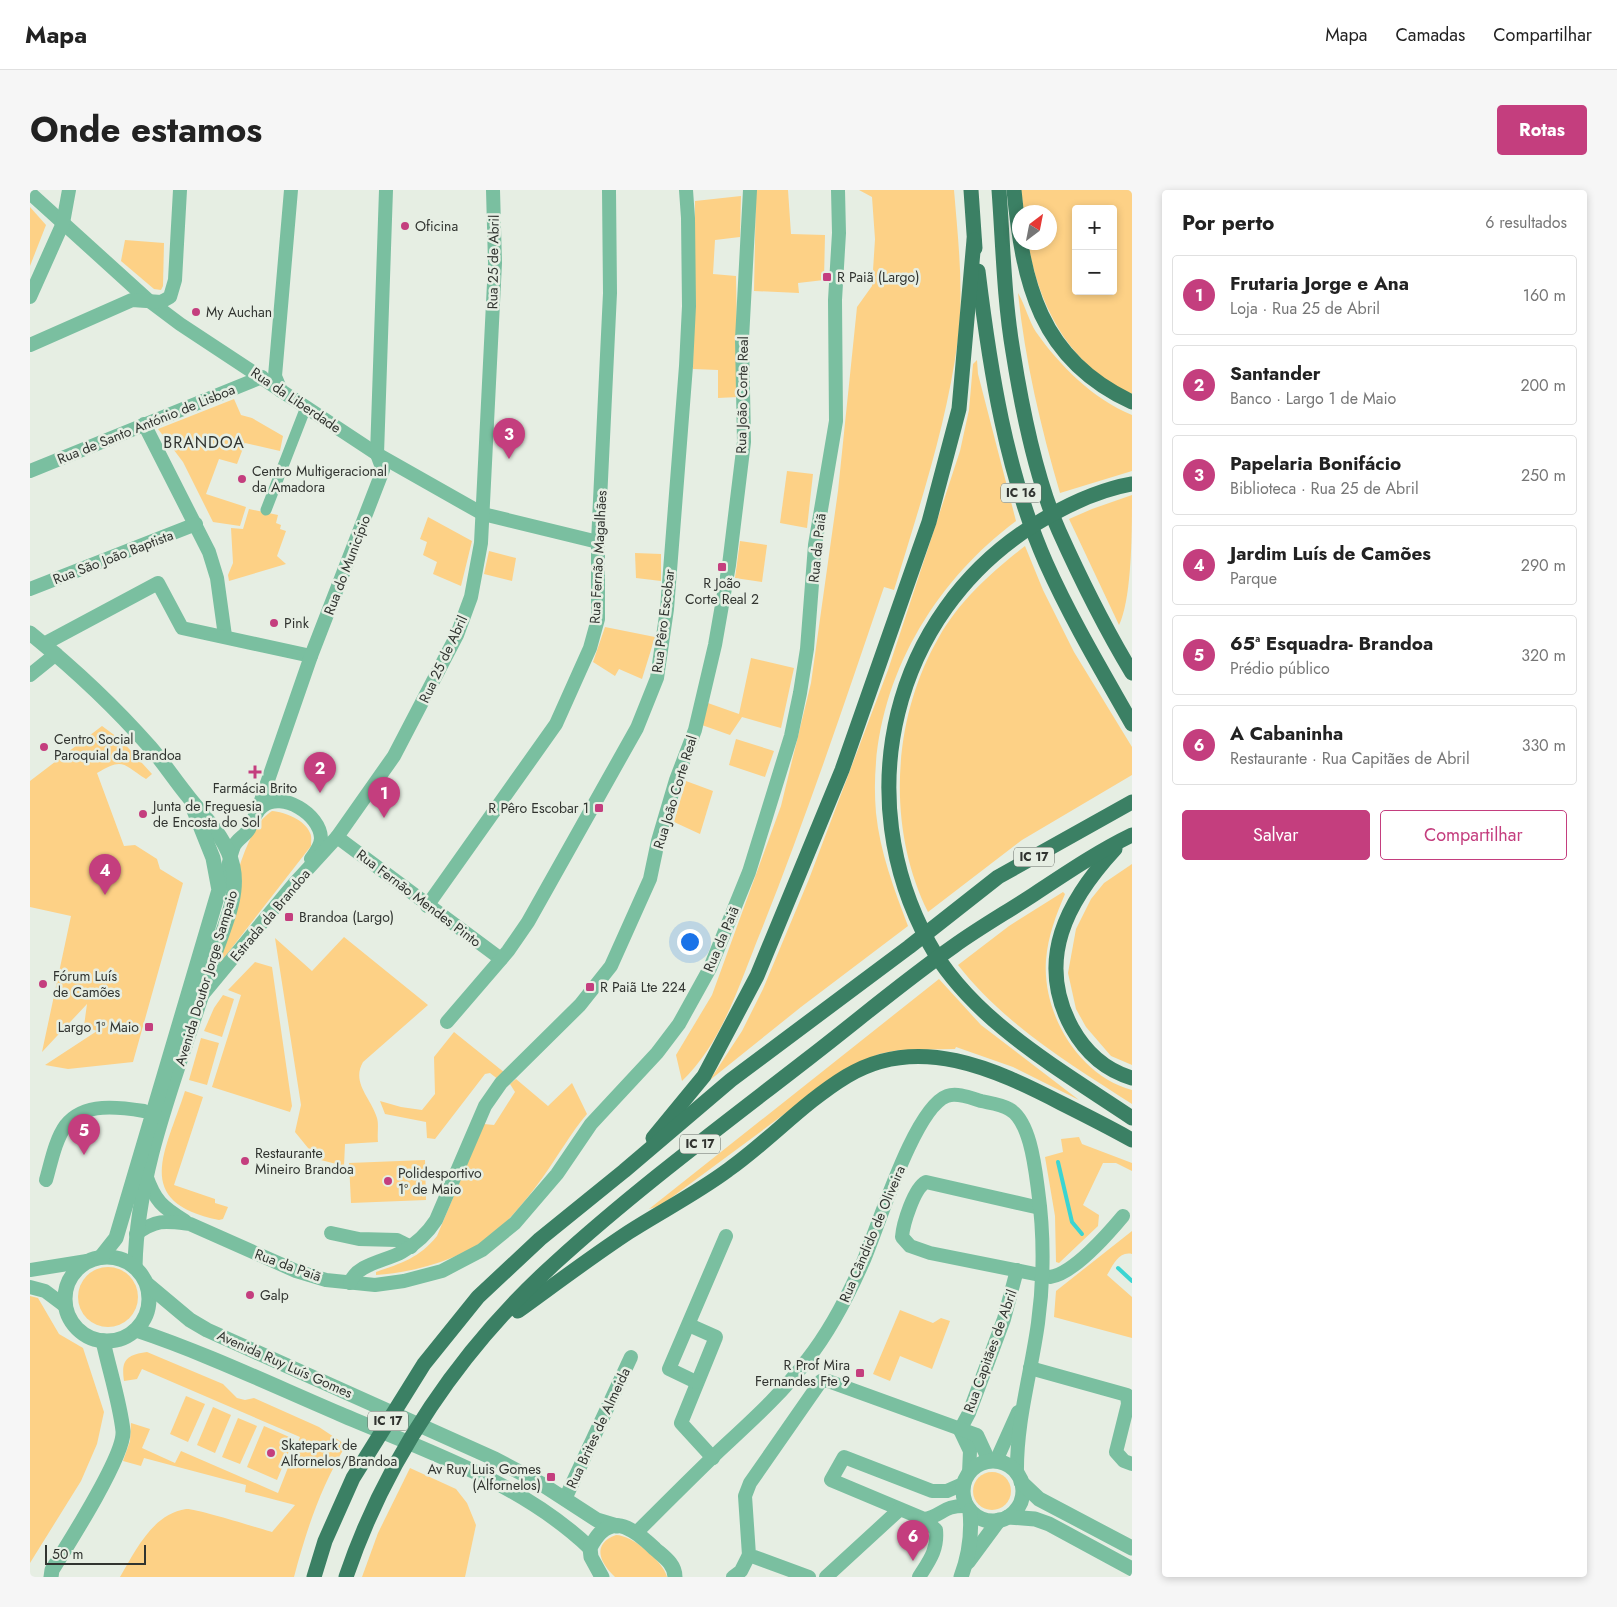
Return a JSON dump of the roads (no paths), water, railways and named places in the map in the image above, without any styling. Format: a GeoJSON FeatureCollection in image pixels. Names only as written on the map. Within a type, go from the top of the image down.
{"type":"FeatureCollection","features":[{"type":"Feature","properties":{"kind":"highway","name":"IC 16"},"geometry":{"type":"LineString","coordinates":[[971,190],[974,240],[988,356],[1015,475],[1045,561],[1056,585],[1132,724]]}},
{"type":"Feature","properties":{"kind":"highway","name":"IC 16"},"geometry":{"type":"LineString","coordinates":[[999,190],[1012,350],[1023,411],[1038,467],[1059,530],[1112,639],[1132,673]]}},
{"type":"Feature","properties":{"kind":"highway"},"geometry":{"type":"LineString","coordinates":[[1014,190],[1020,243],[1026,274],[1035,302],[1050,331],[1078,366],[1097,383],[1132,402]]}},
{"type":"Feature","properties":{"kind":"highway"},"geometry":{"type":"LineString","coordinates":[[624,1171],[704,1076],[756,976],[842,770],[929,522],[960,409],[974,240]]}},
{"type":"Feature","properties":{"kind":"highway"},"geometry":{"type":"LineString","coordinates":[[1132,484],[1090,496],[1041,520],[992,556],[947,606],[931,630],[906,683],[892,738],[888,808],[894,851],[910,903],[930,945],[976,1005],[1008,1032],[1132,1118]]}},
{"type":"Feature","properties":{"kind":"highway","name":"IC 17"},"geometry":{"type":"LineString","coordinates":[[314,1577],[325,1541],[353,1478],[424,1364],[478,1297],[540,1239],[731,1080],[942,922],[998,877],[1132,802]]}},
{"type":"Feature","properties":{"kind":"highway"},"geometry":{"type":"LineString","coordinates":[[1128,837],[1101,864],[1073,905],[1060,937],[1055,961],[1055,980],[1066,1018],[1082,1044],[1098,1061],[1111,1070],[1132,1078]]}},
{"type":"Feature","properties":{"kind":"highway","name":"IC 17"},"geometry":{"type":"LineString","coordinates":[[346,1577],[354,1552],[385,1482],[449,1380],[488,1333],[554,1264],[608,1217],[924,969],[955,946],[1088,859],[1128,837]]}},
{"type":"Feature","properties":{"kind":"highway"},"geometry":{"type":"LineString","coordinates":[[488,1333],[628,1233],[728,1170],[832,1086],[872,1064],[910,1056],[949,1058],[968,1063],[998,1072],[1132,1140]]}},
{"type":"Feature","properties":{"kind":"street"},"geometry":{"type":"LineString","coordinates":[[30,297],[63,222],[69,190]]}},
{"type":"Feature","properties":{"kind":"street"},"geometry":{"type":"LineString","coordinates":[[30,345],[132,300],[161,302],[167,300],[173,292],[180,190]]}},
{"type":"Feature","properties":{"kind":"street"},"geometry":{"type":"LineString","coordinates":[[281,391],[275,376],[291,190]]}},
{"type":"Feature","properties":{"kind":"street","name":"Rua do Município"},"geometry":{"type":"LineString","coordinates":[[219,890],[226,879],[230,858],[237,841],[248,832],[257,812],[311,656],[383,470],[377,454],[386,190]]}},
{"type":"Feature","properties":{"kind":"street","name":"Rua 25 de Abril"},"geometry":{"type":"LineString","coordinates":[[337,837],[394,756],[457,635],[471,598],[481,543],[483,514],[495,263],[493,190]]}},
{"type":"Feature","properties":{"kind":"street","name":"Rua Fernão Magalhães"},"geometry":{"type":"LineString","coordinates":[[427,906],[556,724],[590,648],[598,619],[598,542],[610,293],[609,190]]}},
{"type":"Feature","properties":{"kind":"street","name":"Rua Pêro Escobar"},"geometry":{"type":"LineString","coordinates":[[447,1022],[501,959],[528,922],[608,785],[637,728],[657,678],[667,609],[686,366],[688,218],[686,190]]}},
{"type":"Feature","properties":{"kind":"street","name":"Rua João Corte Real"},"geometry":{"type":"LineString","coordinates":[[350,1283],[358,1271],[411,1247],[426,1234],[436,1220],[474,1126],[501,1083],[580,1005],[611,966],[650,879],[674,789],[695,730],[715,645],[726,583],[744,442],[742,338],[750,190]]}},
{"type":"Feature","properties":{"kind":"street","name":"Rua da Paiã"},"geometry":{"type":"LineString","coordinates":[[136,1234],[154,1222],[171,1221],[190,1224],[296,1271],[350,1283],[375,1285],[422,1277],[463,1262],[498,1239],[557,1174],[591,1124],[657,1053],[679,1024],[710,968],[749,872],[791,736],[804,666],[815,546],[836,421],[838,190]]}},
{"type":"Feature","properties":{"kind":"street","name":"Rua da Liberdade"},"geometry":{"type":"LineString","coordinates":[[30,192],[148,300],[180,324],[377,454],[483,514],[598,542]]}},
{"type":"Feature","properties":{"kind":"street","name":"Rua de Santo António de Lisboa"},"geometry":{"type":"LineString","coordinates":[[30,471],[262,377]]}},
{"type":"Feature","properties":{"kind":"street"},"geometry":{"type":"LineString","coordinates":[[266,510],[306,407]]}},
{"type":"Feature","properties":{"kind":"street"},"geometry":{"type":"LineString","coordinates":[[144,424],[209,552],[217,578],[225,636]]}},
{"type":"Feature","properties":{"kind":"street","name":"Rua São João Baptista"},"geometry":{"type":"LineString","coordinates":[[30,589],[196,524]]}},
{"type":"Feature","properties":{"kind":"street"},"geometry":{"type":"LineString","coordinates":[[44,644],[158,583],[182,628],[311,656]]}},
{"type":"Feature","properties":{"kind":"street"},"geometry":{"type":"LineString","coordinates":[[30,632],[56,654],[126,722],[150,748],[187,796]]}},
{"type":"Feature","properties":{"kind":"street"},"geometry":{"type":"LineString","coordinates":[[30,675],[56,654]]}},
{"type":"Feature","properties":{"kind":"street","name":"Avenida Doutor Jorge Sampaio"},"geometry":{"type":"LineString","coordinates":[[135,1267],[136,1234],[146,1175],[157,1133],[232,899],[234,884],[230,858],[217,832],[187,796]]}},
{"type":"Feature","properties":{"kind":"street","name":"Avenida Doutor Jorge Sampaio"},"geometry":{"type":"LineString","coordinates":[[94,1259],[116,1238],[219,890],[208,843],[187,796]]}},
{"type":"Feature","properties":{"kind":"street"},"geometry":{"type":"LineString","coordinates":[[257,812],[267,803],[281,801],[297,807],[316,824],[320,831],[320,845],[294,884]]}},
{"type":"Feature","properties":{"kind":"street"},"geometry":{"type":"LineString","coordinates":[[217,832],[237,841]]}},
{"type":"Feature","properties":{"kind":"street","name":"Rua Fernão Mendes Pinto"},"geometry":{"type":"LineString","coordinates":[[337,837],[427,906],[501,959]]}},
{"type":"Feature","properties":{"kind":"street","name":"Estrada da Brandoa"},"geometry":{"type":"LineString","coordinates":[[203,994],[294,884],[322,857],[337,837]]}},
{"type":"Feature","properties":{"kind":"street","name":"Rua Cândido de Oliveira"},"geometry":{"type":"LineString","coordinates":[[637,1532],[764,1410],[798,1371],[830,1326],[859,1270],[893,1183],[930,1110],[947,1096],[953,1095],[1006,1107],[1018,1116],[1027,1136],[1040,1208]]}},
{"type":"Feature","properties":{"kind":"street"},"geometry":{"type":"LineString","coordinates":[[46,1180],[56,1147],[67,1124],[89,1109],[123,1107],[144,1111]]}},
{"type":"Feature","properties":{"kind":"street"},"geometry":{"type":"LineString","coordinates":[[146,1175],[153,1195],[160,1204],[190,1224]]}},
{"type":"Feature","properties":{"kind":"street"},"geometry":{"type":"LineString","coordinates":[[963,1571],[1004,1519],[1021,1502],[1019,1478],[1022,1402],[1030,1368],[1042,1276],[1040,1208],[931,1182],[923,1183],[916,1194],[903,1229],[902,1237],[910,1246],[930,1253],[1042,1276],[1055,1276],[1068,1269],[1107,1236],[1123,1216]]}},
{"type":"Feature","properties":{"kind":"street"},"geometry":{"type":"LineString","coordinates":[[331,1233],[359,1238],[397,1240],[411,1247]]}},
{"type":"Feature","properties":{"kind":"street"},"geometry":{"type":"LineString","coordinates":[[696,1382],[669,1369],[726,1236]]}},
{"type":"Feature","properties":{"kind":"street"},"geometry":{"type":"LineString","coordinates":[[30,1270],[94,1259],[125,1260],[135,1267],[147,1284],[149,1304],[145,1318],[136,1330],[126,1337],[102,1341],[89,1337],[78,1330],[70,1319],[65,1306],[68,1280],[76,1269],[94,1259]]}},
{"type":"Feature","properties":{"kind":"street","name":"Rua Capitães de Abril"},"geometry":{"type":"LineString","coordinates":[[960,1430],[969,1413],[1004,1319],[1017,1270]]}},
{"type":"Feature","properties":{"kind":"street","name":"Avenida Ruy Luís Gomes"},"geometry":{"type":"LineString","coordinates":[[147,1284],[190,1320],[207,1330],[496,1459],[597,1520],[630,1528],[637,1532]]}},
{"type":"Feature","properties":{"kind":"street"},"geometry":{"type":"LineString","coordinates":[[30,1287],[45,1291],[65,1306]]}},
{"type":"Feature","properties":{"kind":"street"},"geometry":{"type":"LineString","coordinates":[[689,1325],[716,1337],[696,1382],[681,1423],[712,1458]]}},
{"type":"Feature","properties":{"kind":"street","name":"Avenida Ruy Luís Gomes"},"geometry":{"type":"LineString","coordinates":[[136,1330],[192,1350],[480,1474],[548,1513],[572,1531],[590,1548]]}},
{"type":"Feature","properties":{"kind":"street"},"geometry":{"type":"LineString","coordinates":[[51,1577],[52,1570],[114,1462],[123,1433],[102,1341]]}},
{"type":"Feature","properties":{"kind":"street","name":"Rua Brites de Almeida"},"geometry":{"type":"LineString","coordinates":[[565,1499],[631,1357]]}},
{"type":"Feature","properties":{"kind":"street"},"geometry":{"type":"LineString","coordinates":[[1030,1368],[1127,1395],[1128,1404],[1116,1452],[1124,1461],[1132,1464]]}},
{"type":"Feature","properties":{"kind":"street"},"geometry":{"type":"LineString","coordinates":[[798,1371],[817,1384]]}},
{"type":"Feature","properties":{"kind":"street"},"geometry":{"type":"LineString","coordinates":[[733,1577],[741,1571],[749,1555],[745,1502],[747,1490],[817,1384],[821,1381],[828,1381],[977,1435],[993,1461]]}},
{"type":"Feature","properties":{"kind":"street"},"geometry":{"type":"LineString","coordinates":[[993,1461],[1022,1402]]}},
{"type":"Feature","properties":{"kind":"street"},"geometry":{"type":"LineString","coordinates":[[960,1430],[970,1451],[962,1492],[968,1508],[970,1534],[963,1571]]}},
{"type":"Feature","properties":{"kind":"street"},"geometry":{"type":"LineString","coordinates":[[919,1577],[934,1552],[937,1539],[936,1530],[924,1519],[831,1480],[844,1457],[932,1491],[947,1491],[966,1478],[982,1463],[993,1461],[1011,1468],[1039,1499],[1132,1548]]}},
{"type":"Feature","properties":{"kind":"street"},"geometry":{"type":"LineString","coordinates":[[932,1491],[941,1502],[940,1512]]}},
{"type":"Feature","properties":{"kind":"street"},"geometry":{"type":"LineString","coordinates":[[924,1519],[931,1518],[950,1506],[968,1508],[983,1520],[1035,1519],[1049,1524],[1132,1569]]}},
{"type":"Feature","properties":{"kind":"street"},"geometry":{"type":"LineString","coordinates":[[826,1577],[899,1510]]}},
{"type":"Feature","properties":{"kind":"street"},"geometry":{"type":"LineString","coordinates":[[602,1577],[594,1563],[590,1548],[601,1531],[617,1526]]}},
{"type":"Feature","properties":{"kind":"street"},"geometry":{"type":"LineString","coordinates":[[637,1532],[672,1565],[675,1577]]}},
{"type":"Feature","properties":{"kind":"street"},"geometry":{"type":"LineString","coordinates":[[749,1555],[810,1577]]}},
{"type":"Feature","properties":{"kind":"waterway"},"geometry":{"type":"LineString","coordinates":[[1058,1162],[1072,1222],[1082,1234]]}},
{"type":"Feature","properties":{"kind":"waterway"},"geometry":{"type":"LineString","coordinates":[[1118,1268],[1132,1281]]}},
{"type":"Feature","properties":{"kind":"place","name":"Oficina"},"geometry":{"type":"Point","coordinates":[405,226]}},
{"type":"Feature","properties":{"kind":"place","name":"R Paiã (Largo)"},"geometry":{"type":"Point","coordinates":[827,277]}},
{"type":"Feature","properties":{"kind":"place","name":"My Auchan"},"geometry":{"type":"Point","coordinates":[196,312]}},
{"type":"Feature","properties":{"kind":"place","name":"Papelaria Bonifácio"},"geometry":{"type":"Point","coordinates":[509,459]}},
{"type":"Feature","properties":{"kind":"place","name":"Centro Multigeracional da Amadora"},"geometry":{"type":"Point","coordinates":[242,479]}},
{"type":"Feature","properties":{"kind":"place","name":"R João Corte Real 2"},"geometry":{"type":"Point","coordinates":[722,567]}},
{"type":"Feature","properties":{"kind":"place","name":"Pink"},"geometry":{"type":"Point","coordinates":[274,623]}},
{"type":"Feature","properties":{"kind":"place","name":"Centro Social Paroquial da Brandoa"},"geometry":{"type":"Point","coordinates":[44,747]}},
{"type":"Feature","properties":{"kind":"place","name":"Farmácia Brito"},"geometry":{"type":"Point","coordinates":[255,772]}},
{"type":"Feature","properties":{"kind":"place","name":"Santander"},"geometry":{"type":"Point","coordinates":[320,793]}},
{"type":"Feature","properties":{"kind":"place","name":"R Pêro Escobar 1"},"geometry":{"type":"Point","coordinates":[599,808]}},
{"type":"Feature","properties":{"kind":"place","name":"Junta de Freguesia de Encosta do Sol"},"geometry":{"type":"Point","coordinates":[143,814]}},
{"type":"Feature","properties":{"kind":"place","name":"Frutaria Jorge e Ana"},"geometry":{"type":"Point","coordinates":[384,818]}},
{"type":"Feature","properties":{"kind":"place","name":"Jardim Luís de Camões"},"geometry":{"type":"Point","coordinates":[105,895]}},
{"type":"Feature","properties":{"kind":"place","name":"Brandoa (Largo)"},"geometry":{"type":"Point","coordinates":[289,917]}},
{"type":"Feature","properties":{"kind":"place","name":"Fórum Luís de Camões"},"geometry":{"type":"Point","coordinates":[43,984]}},
{"type":"Feature","properties":{"kind":"place","name":"R Paiã Lte 224"},"geometry":{"type":"Point","coordinates":[590,987]}},
{"type":"Feature","properties":{"kind":"place","name":"Largo 1º Maio"},"geometry":{"type":"Point","coordinates":[149,1027]}},
{"type":"Feature","properties":{"kind":"place","name":"65ª Esquadra- Brandoa"},"geometry":{"type":"Point","coordinates":[84,1155]}},
{"type":"Feature","properties":{"kind":"place","name":"Restaurante Mineiro Brandoa"},"geometry":{"type":"Point","coordinates":[245,1161]}},
{"type":"Feature","properties":{"kind":"place","name":"Polidesportivo 1º de Maio"},"geometry":{"type":"Point","coordinates":[388,1181]}},
{"type":"Feature","properties":{"kind":"place","name":"Galp"},"geometry":{"type":"Point","coordinates":[250,1295]}},
{"type":"Feature","properties":{"kind":"place","name":"R Prof Mira Fernandes Fte 9"},"geometry":{"type":"Point","coordinates":[860,1373]}},
{"type":"Feature","properties":{"kind":"place","name":"Skatepark de Alfornelos/Brandoa"},"geometry":{"type":"Point","coordinates":[271,1453]}},
{"type":"Feature","properties":{"kind":"place","name":"Av Ruy Luis Gomes (Alfornelos)"},"geometry":{"type":"Point","coordinates":[551,1477]}},
{"type":"Feature","properties":{"kind":"place","name":"A Cabaninha"},"geometry":{"type":"Point","coordinates":[913,1561]}},
{"type":"Feature","properties":{"kind":"district","name":"BRANDOA"},"geometry":{"type":"Point","coordinates":[204,442]}}]}
